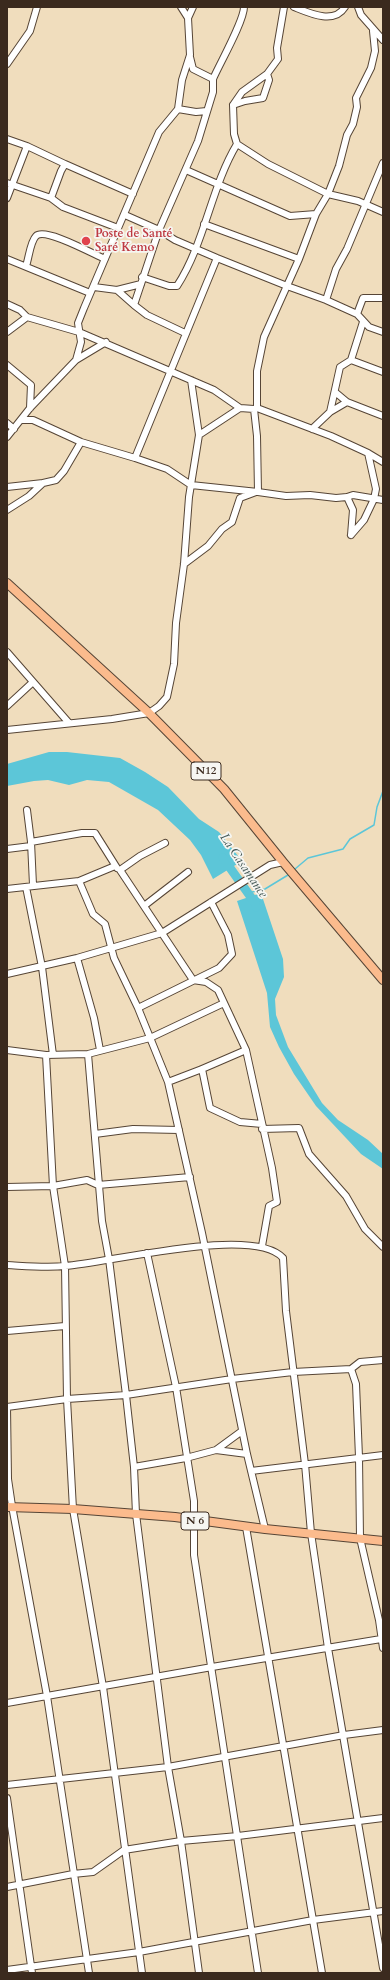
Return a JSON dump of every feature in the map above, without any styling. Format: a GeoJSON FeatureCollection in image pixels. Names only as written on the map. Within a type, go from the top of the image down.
{"type":"FeatureCollection","features":[{"type":"Feature","properties":{"kind":"main road","name":"N12"},"geometry":{"type":"LineString","coordinates":[[7,583],[149,713],[224,789],[283,862],[383,980]]}},
{"type":"Feature","properties":{"kind":"main road","name":"N 6"},"geometry":{"type":"LineString","coordinates":[[9,1506],[136,1514],[246,1527],[383,1540]]}},
{"type":"Feature","properties":{"kind":"street"},"geometry":{"type":"LineString","coordinates":[[7,64],[30,31],[37,7]]}},
{"type":"Feature","properties":{"kind":"street"},"geometry":{"type":"LineString","coordinates":[[181,7],[188,18]]}},
{"type":"Feature","properties":{"kind":"street"},"geometry":{"type":"LineString","coordinates":[[193,7],[188,18],[190,55],[193,69],[213,79]]}},
{"type":"Feature","properties":{"kind":"street"},"geometry":{"type":"LineString","coordinates":[[134,305],[142,277],[159,230],[198,141],[213,92],[213,79],[236,32],[244,12],[244,7]]}},
{"type":"Feature","properties":{"kind":"street"},"geometry":{"type":"LineString","coordinates":[[284,7],[277,48],[278,59],[267,74],[242,92],[233,106],[234,134],[237,144],[268,164],[328,194],[358,201],[364,205],[383,212]]}},
{"type":"Feature","properties":{"kind":"street"},"geometry":{"type":"LineString","coordinates":[[294,7],[306,12],[328,16],[339,14],[345,7]]}},
{"type":"Feature","properties":{"kind":"street"},"geometry":{"type":"LineString","coordinates":[[358,7],[361,15],[373,31],[383,40]]}},
{"type":"Feature","properties":{"kind":"street"},"geometry":{"type":"LineString","coordinates":[[258,492],[258,436],[255,409],[257,372],[264,337],[299,260],[316,214],[328,194],[339,166],[347,135],[354,119],[357,107],[356,98],[371,68],[375,51],[373,31]]}},
{"type":"Feature","properties":{"kind":"street"},"geometry":{"type":"LineString","coordinates":[[76,360],[81,342],[78,323],[159,132],[178,109],[182,80],[190,55]]}},
{"type":"Feature","properties":{"kind":"street"},"geometry":{"type":"LineString","coordinates":[[233,106],[245,101],[263,98],[270,80],[267,74]]}},
{"type":"Feature","properties":{"kind":"street"},"geometry":{"type":"LineString","coordinates":[[178,109],[196,112],[207,111]]}},
{"type":"Feature","properties":{"kind":"street"},"geometry":{"type":"LineString","coordinates":[[7,139],[27,146],[133,194]]}},
{"type":"Feature","properties":{"kind":"street"},"geometry":{"type":"LineString","coordinates":[[142,277],[169,286],[178,286],[195,248],[226,163],[237,144]]}},
{"type":"Feature","properties":{"kind":"street"},"geometry":{"type":"LineString","coordinates":[[7,198],[10,184],[27,146]]}},
{"type":"Feature","properties":{"kind":"street"},"geometry":{"type":"LineString","coordinates":[[326,300],[336,269],[347,249],[364,205],[383,163]]}},
{"type":"Feature","properties":{"kind":"street"},"geometry":{"type":"LineString","coordinates":[[51,198],[65,164]]}},
{"type":"Feature","properties":{"kind":"street"},"geometry":{"type":"LineString","coordinates":[[186,170],[290,216],[316,214]]}},
{"type":"Feature","properties":{"kind":"street"},"geometry":{"type":"LineString","coordinates":[[10,184],[51,198],[63,206],[118,228]]}},
{"type":"Feature","properties":{"kind":"street"},"geometry":{"type":"LineString","coordinates":[[125,215],[159,230],[175,240],[217,258],[358,314],[363,322],[369,327],[383,332]]}},
{"type":"Feature","properties":{"kind":"street"},"geometry":{"type":"LineString","coordinates":[[204,224],[299,260]]}},
{"type":"Feature","properties":{"kind":"street"},"geometry":{"type":"LineString","coordinates":[[26,266],[34,238],[37,234],[43,233],[57,237],[105,259]]}},
{"type":"Feature","properties":{"kind":"street"},"geometry":{"type":"LineString","coordinates":[[135,458],[217,258]]}},
{"type":"Feature","properties":{"kind":"street"},"geometry":{"type":"LineString","coordinates":[[7,259],[90,293]]}},
{"type":"Feature","properties":{"kind":"street"},"geometry":{"type":"LineString","coordinates":[[94,287],[117,290],[141,284]]}},
{"type":"Feature","properties":{"kind":"street"},"geometry":{"type":"LineString","coordinates":[[117,290],[147,315],[185,333]]}},
{"type":"Feature","properties":{"kind":"street"},"geometry":{"type":"LineString","coordinates":[[358,314],[363,298],[383,298]]}},
{"type":"Feature","properties":{"kind":"street"},"geometry":{"type":"LineString","coordinates":[[7,304],[20,310],[27,317],[79,332],[106,342],[214,390],[240,408],[255,409],[312,429],[382,460]]}},
{"type":"Feature","properties":{"kind":"street"},"geometry":{"type":"LineString","coordinates":[[7,332],[27,317]]}},
{"type":"Feature","properties":{"kind":"street"},"geometry":{"type":"LineString","coordinates":[[330,412],[340,367],[351,360],[363,322]]}},
{"type":"Feature","properties":{"kind":"street"},"geometry":{"type":"LineString","coordinates":[[7,437],[30,408],[76,360],[106,342]]}},
{"type":"Feature","properties":{"kind":"street"},"geometry":{"type":"LineString","coordinates":[[351,360],[383,372]]}},
{"type":"Feature","properties":{"kind":"street"},"geometry":{"type":"LineString","coordinates":[[7,365],[31,385],[30,408]]}},
{"type":"Feature","properties":{"kind":"street"},"geometry":{"type":"LineString","coordinates":[[7,730],[112,719],[149,713],[159,706],[167,697],[174,664],[176,623],[184,564],[191,485],[199,435],[191,380]]}},
{"type":"Feature","properties":{"kind":"street"},"geometry":{"type":"LineString","coordinates":[[335,392],[347,402],[383,416]]}},
{"type":"Feature","properties":{"kind":"street"},"geometry":{"type":"LineString","coordinates":[[312,429],[330,412],[347,402]]}},
{"type":"Feature","properties":{"kind":"street"},"geometry":{"type":"LineString","coordinates":[[199,435],[240,408]]}},
{"type":"Feature","properties":{"kind":"street"},"geometry":{"type":"LineString","coordinates":[[22,420],[33,420],[81,442],[167,469],[191,485],[286,496],[310,495],[336,498],[353,495],[383,500]]}},
{"type":"Feature","properties":{"kind":"street"},"geometry":{"type":"LineString","coordinates":[[7,423],[14,429]]}},
{"type":"Feature","properties":{"kind":"street"},"geometry":{"type":"LineString","coordinates":[[7,487],[56,480],[64,471],[81,442]]}},
{"type":"Feature","properties":{"kind":"street"},"geometry":{"type":"LineString","coordinates":[[347,497],[353,510],[351,535],[364,520],[374,499],[376,489],[368,453]]}},
{"type":"Feature","properties":{"kind":"street"},"geometry":{"type":"LineString","coordinates":[[7,510],[29,496],[43,482]]}},
{"type":"Feature","properties":{"kind":"street"},"geometry":{"type":"LineString","coordinates":[[184,564],[208,546],[222,529],[232,522],[240,498],[258,492]]}},
{"type":"Feature","properties":{"kind":"street"},"geometry":{"type":"LineString","coordinates":[[7,652],[69,723]]}},
{"type":"Feature","properties":{"kind":"street"},"geometry":{"type":"LineString","coordinates":[[7,706],[33,682]]}},
{"type":"Feature","properties":{"kind":"street"},"geometry":{"type":"LineString","coordinates":[[27,810],[31,844],[30,886],[54,1055]]}},
{"type":"Feature","properties":{"kind":"street"},"geometry":{"type":"LineString","coordinates":[[7,849],[82,833],[95,833],[193,980],[206,982],[218,990],[246,1050],[275,1186],[277,1202],[269,1206],[262,1246]]}},
{"type":"Feature","properties":{"kind":"street"},"geometry":{"type":"LineString","coordinates":[[7,889],[79,881],[118,868],[165,843]]}},
{"type":"Feature","properties":{"kind":"street"},"geometry":{"type":"LineString","coordinates":[[270,865],[276,853]]}},
{"type":"Feature","properties":{"kind":"street"},"geometry":{"type":"LineString","coordinates":[[7,974],[77,958],[162,933],[270,865],[283,862]]}},
{"type":"Feature","properties":{"kind":"street"},"geometry":{"type":"LineString","coordinates":[[144,906],[188,872]]}},
{"type":"Feature","properties":{"kind":"street"},"geometry":{"type":"LineString","coordinates":[[79,881],[93,914],[105,924],[113,948],[114,958],[138,1008],[168,1082],[190,1177],[242,1431],[265,1529]]}},
{"type":"Feature","properties":{"kind":"street"},"geometry":{"type":"LineString","coordinates":[[138,1008],[219,968],[232,954],[228,935],[211,902]]}},
{"type":"Feature","properties":{"kind":"street"},"geometry":{"type":"LineString","coordinates":[[77,958],[94,1018],[100,1050]]}},
{"type":"Feature","properties":{"kind":"street"},"geometry":{"type":"LineString","coordinates":[[7,1050],[46,1055],[88,1054],[150,1038],[224,1003]]}},
{"type":"Feature","properties":{"kind":"street"},"geometry":{"type":"LineString","coordinates":[[168,1082],[202,1070],[246,1050]]}},
{"type":"Feature","properties":{"kind":"street"},"geometry":{"type":"LineString","coordinates":[[88,1054],[98,1185],[126,1396],[134,1467],[136,1514],[168,1767],[181,1841],[193,1942],[199,1973]]}},
{"type":"Feature","properties":{"kind":"street"},"geometry":{"type":"LineString","coordinates":[[46,1055],[53,1186],[65,1266],[67,1400],[73,1509],[103,1687],[124,1850],[142,1973]]}},
{"type":"Feature","properties":{"kind":"street"},"geometry":{"type":"LineString","coordinates":[[202,1070],[212,1110],[240,1122],[262,1126],[299,1128],[309,1154],[346,1196],[365,1229],[383,1247]]}},
{"type":"Feature","properties":{"kind":"street"},"geometry":{"type":"LineString","coordinates":[[95,1134],[133,1129],[179,1130]]}},
{"type":"Feature","properties":{"kind":"street"},"geometry":{"type":"LineString","coordinates":[[7,1187],[53,1186],[87,1180],[98,1185],[190,1177]]}},
{"type":"Feature","properties":{"kind":"street"},"geometry":{"type":"LineString","coordinates":[[7,1265],[65,1266],[147,1253],[227,1244],[262,1246],[278,1253],[283,1258],[286,1311],[305,1464],[311,1533],[328,1648],[383,1968]]}},
{"type":"Feature","properties":{"kind":"street"},"geometry":{"type":"LineString","coordinates":[[147,1253],[176,1387],[194,1501],[194,1554],[226,1755],[258,1973]]}},
{"type":"Feature","properties":{"kind":"street"},"geometry":{"type":"LineString","coordinates":[[7,1331],[65,1326]]}},
{"type":"Feature","properties":{"kind":"street"},"geometry":{"type":"LineString","coordinates":[[89,1973],[58,1780],[47,1696],[9,1506],[7,1407],[67,1400],[126,1396],[176,1387],[293,1372],[351,1369],[360,1362],[383,1360]]}},
{"type":"Feature","properties":{"kind":"street"},"geometry":{"type":"LineString","coordinates":[[351,1369],[356,1384],[360,1457],[360,1538],[381,1620],[381,1640],[383,1648]]}},
{"type":"Feature","properties":{"kind":"street"},"geometry":{"type":"LineString","coordinates":[[134,1467],[186,1458],[216,1450],[242,1431]]}},
{"type":"Feature","properties":{"kind":"street"},"geometry":{"type":"LineString","coordinates":[[216,1450],[247,1454]]}},
{"type":"Feature","properties":{"kind":"street"},"geometry":{"type":"LineString","coordinates":[[251,1471],[383,1455]]}},
{"type":"Feature","properties":{"kind":"street"},"geometry":{"type":"LineString","coordinates":[[246,1527],[322,1973]]}},
{"type":"Feature","properties":{"kind":"street"},"geometry":{"type":"LineString","coordinates":[[7,1703],[212,1667],[381,1640]]}},
{"type":"Feature","properties":{"kind":"street"},"geometry":{"type":"LineString","coordinates":[[7,1785],[168,1767],[226,1755],[383,1730]]}},
{"type":"Feature","properties":{"kind":"street"},"geometry":{"type":"LineString","coordinates":[[7,1798],[31,1970]]}},
{"type":"Feature","properties":{"kind":"street"},"geometry":{"type":"LineString","coordinates":[[7,1887],[74,1874],[93,1872],[124,1850],[181,1841],[238,1836],[383,1818]]}},
{"type":"Feature","properties":{"kind":"street"},"geometry":{"type":"LineString","coordinates":[[7,1970],[31,1970],[313,1920],[383,1911]]}},
{"type":"Feature","properties":{"kind":"water"},"geometry":{"type":"Polygon","coordinates":[[[49,752],[67,752],[120,758],[145,772],[168,787],[199,819],[219,832],[242,861],[213,879],[201,855],[190,840],[158,810],[109,782],[87,780],[69,785],[48,780],[7,786],[7,764],[49,752]]]}},
{"type":"Feature","properties":{"kind":"water"},"geometry":{"type":"Polygon","coordinates":[[[261,893],[283,959],[284,977],[275,999],[276,1015],[288,1047],[322,1103],[338,1120],[368,1140],[383,1154],[383,1169],[361,1154],[316,1106],[294,1074],[270,1027],[267,993],[237,901],[261,893]]]}},
{"type":"Feature","properties":{"kind":"waterway"},"geometry":{"type":"LineString","coordinates":[[295,869],[308,858],[343,849],[350,839],[374,825],[377,807],[383,791]]}},
{"type":"Feature","properties":{"kind":"waterway","name":"La Casamance"},"geometry":{"type":"LineString","coordinates":[[223,858],[255,903],[256,907]]}},
{"type":"Feature","properties":{"kind":"waterway"},"geometry":{"type":"LineString","coordinates":[[248,893],[265,889],[288,875]]}},
{"type":"Feature","properties":{"kind":"place","name":"Poste de Santé Saré Kemo"},"geometry":{"type":"Point","coordinates":[86,241]}}]}
